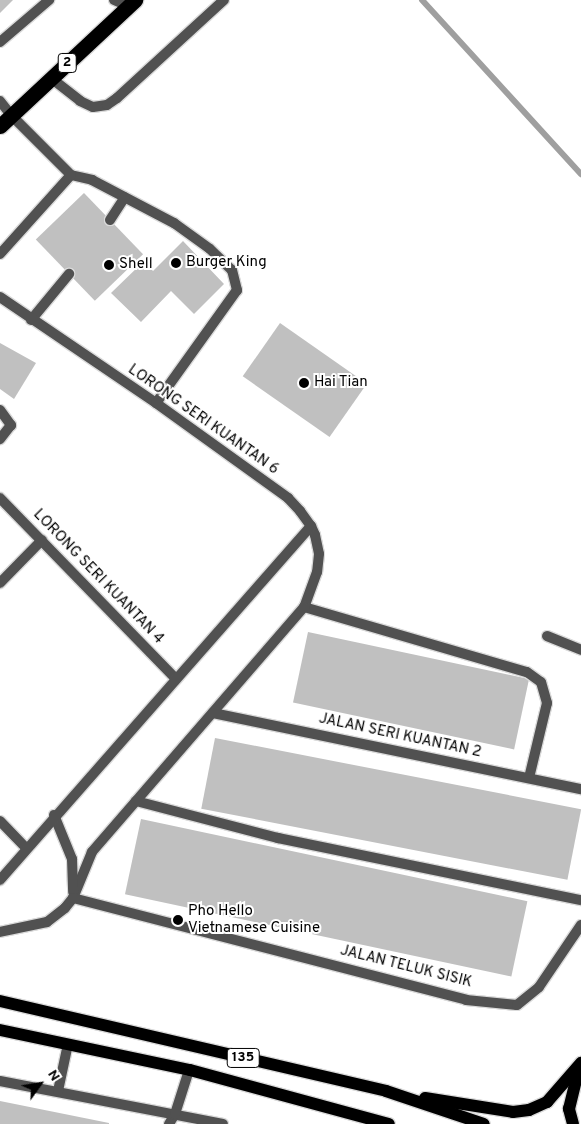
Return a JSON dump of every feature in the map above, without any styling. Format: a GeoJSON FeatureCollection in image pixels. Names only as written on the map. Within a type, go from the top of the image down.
{"type":"FeatureCollection","features":[{"type":"Feature","properties":{"kind":"highway","name":"2"},"geometry":{"type":"LineString","coordinates":[[0,126],[131,3]]}},
{"type":"Feature","properties":{"kind":"main road","name":"135"},"geometry":{"type":"LineString","coordinates":[[0,1002],[386,1091],[484,1124]]}},
{"type":"Feature","properties":{"kind":"main road","name":"135"},"geometry":{"type":"LineString","coordinates":[[0,1030],[189,1070],[389,1124]]}},
{"type":"Feature","properties":{"kind":"main road"},"geometry":{"type":"LineString","coordinates":[[386,1091],[513,1112],[529,1110],[547,1102],[581,1063]]}},
{"type":"Feature","properties":{"kind":"main road"},"geometry":{"type":"LineString","coordinates":[[573,1124],[569,1109],[581,1063]]}},
{"type":"Feature","properties":{"kind":"street"},"geometry":{"type":"LineString","coordinates":[[0,42],[49,0]]}},
{"type":"Feature","properties":{"kind":"street"},"geometry":{"type":"LineString","coordinates":[[114,0],[131,3]]}},
{"type":"Feature","properties":{"kind":"street"},"geometry":{"type":"LineString","coordinates":[[51,78],[80,101],[93,107],[106,105],[117,98],[224,0]]}},
{"type":"Feature","properties":{"kind":"street"},"geometry":{"type":"LineString","coordinates":[[0,101],[71,175],[92,180],[174,223],[210,249],[232,270],[237,290],[156,404]]}},
{"type":"Feature","properties":{"kind":"street"},"geometry":{"type":"LineString","coordinates":[[0,254],[71,175]]}},
{"type":"Feature","properties":{"kind":"street"},"geometry":{"type":"LineString","coordinates":[[110,220],[125,197]]}},
{"type":"Feature","properties":{"kind":"street"},"geometry":{"type":"LineString","coordinates":[[32,320],[69,274]]}},
{"type":"Feature","properties":{"kind":"street","name":"LORONG SERI KUANTAN 6"},"geometry":{"type":"LineString","coordinates":[[0,297],[156,404],[288,498],[311,526],[319,554],[317,572],[304,607]]}},
{"type":"Feature","properties":{"kind":"street"},"geometry":{"type":"LineString","coordinates":[[0,410],[12,425],[0,439]]}},
{"type":"Feature","properties":{"kind":"street","name":"LORONG SERI KUANTAN 4"},"geometry":{"type":"LineString","coordinates":[[0,498],[175,678]]}},
{"type":"Feature","properties":{"kind":"street"},"geometry":{"type":"LineString","coordinates":[[0,880],[54,815],[311,526]]}},
{"type":"Feature","properties":{"kind":"street"},"geometry":{"type":"LineString","coordinates":[[0,583],[42,540]]}},
{"type":"Feature","properties":{"kind":"street"},"geometry":{"type":"LineString","coordinates":[[0,932],[47,922],[65,908],[73,898],[92,852],[304,607],[527,672],[541,682],[546,703],[529,778]]}},
{"type":"Feature","properties":{"kind":"street"},"geometry":{"type":"LineString","coordinates":[[547,636],[581,650]]}},
{"type":"Feature","properties":{"kind":"street","name":"JALAN SERI KUANTAN 2"},"geometry":{"type":"LineString","coordinates":[[213,713],[581,789]]}},
{"type":"Feature","properties":{"kind":"street"},"geometry":{"type":"LineString","coordinates":[[136,801],[278,838],[581,900]]}},
{"type":"Feature","properties":{"kind":"street"},"geometry":{"type":"LineString","coordinates":[[54,815],[72,859],[73,898]]}},
{"type":"Feature","properties":{"kind":"street"},"geometry":{"type":"LineString","coordinates":[[0,821],[26,848]]}},
{"type":"Feature","properties":{"kind":"street","name":"JALAN TELUK SISIK"},"geometry":{"type":"LineString","coordinates":[[73,898],[466,1000],[517,1004],[539,987],[581,925]]}},
{"type":"Feature","properties":{"kind":"street"},"geometry":{"type":"LineString","coordinates":[[58,1091],[68,1044]]}},
{"type":"Feature","properties":{"kind":"street"},"geometry":{"type":"LineString","coordinates":[[169,1124],[175,1114],[189,1070]]}},
{"type":"Feature","properties":{"kind":"street"},"geometry":{"type":"LineString","coordinates":[[0,1081],[222,1124]]}},
{"type":"Feature","properties":{"kind":"building"},"geometry":{"type":"Polygon","coordinates":[[[0,0],[13,0],[0,13],[0,0]]]}},
{"type":"Feature","properties":{"kind":"building"},"geometry":{"type":"Polygon","coordinates":[[[84,193],[143,254],[95,301],[36,240],[84,193]]]}},
{"type":"Feature","properties":{"kind":"building"},"geometry":{"type":"Polygon","coordinates":[[[183,241],[224,284],[194,314],[171,291],[141,322],[111,293],[144,261],[153,271],[183,241]]]}},
{"type":"Feature","properties":{"kind":"building"},"geometry":{"type":"Polygon","coordinates":[[[280,323],[367,384],[330,437],[243,376],[280,323]]]}},
{"type":"Feature","properties":{"kind":"building"},"geometry":{"type":"Polygon","coordinates":[[[0,343],[36,363],[14,399],[0,389],[0,343]]]}},
{"type":"Feature","properties":{"kind":"building"},"geometry":{"type":"Polygon","coordinates":[[[308,632],[529,679],[514,749],[293,702],[308,632]]]}},
{"type":"Feature","properties":{"kind":"building"},"geometry":{"type":"Polygon","coordinates":[[[215,738],[581,809],[567,880],[201,809],[215,738]]]}},
{"type":"Feature","properties":{"kind":"building"},"geometry":{"type":"Polygon","coordinates":[[[141,819],[527,901],[511,976],[125,894],[141,819]]]}},
{"type":"Feature","properties":{"kind":"building"},"geometry":{"type":"Polygon","coordinates":[[[0,1101],[109,1123],[109,1124],[0,1124],[0,1101]]]}},
{"type":"Feature","properties":{"kind":"waterway"},"geometry":{"type":"LineString","coordinates":[[422,0],[581,174]]}},
{"type":"Feature","properties":{"kind":"place","name":"Burger King"},"geometry":{"type":"Point","coordinates":[176,263]}},
{"type":"Feature","properties":{"kind":"place","name":"Shell"},"geometry":{"type":"Point","coordinates":[109,265]}},
{"type":"Feature","properties":{"kind":"place","name":"Hai Tian"},"geometry":{"type":"Point","coordinates":[304,383]}},
{"type":"Feature","properties":{"kind":"place","name":"Pho Hello Vietnamese Cuisine"},"geometry":{"type":"Point","coordinates":[178,920]}}]}
